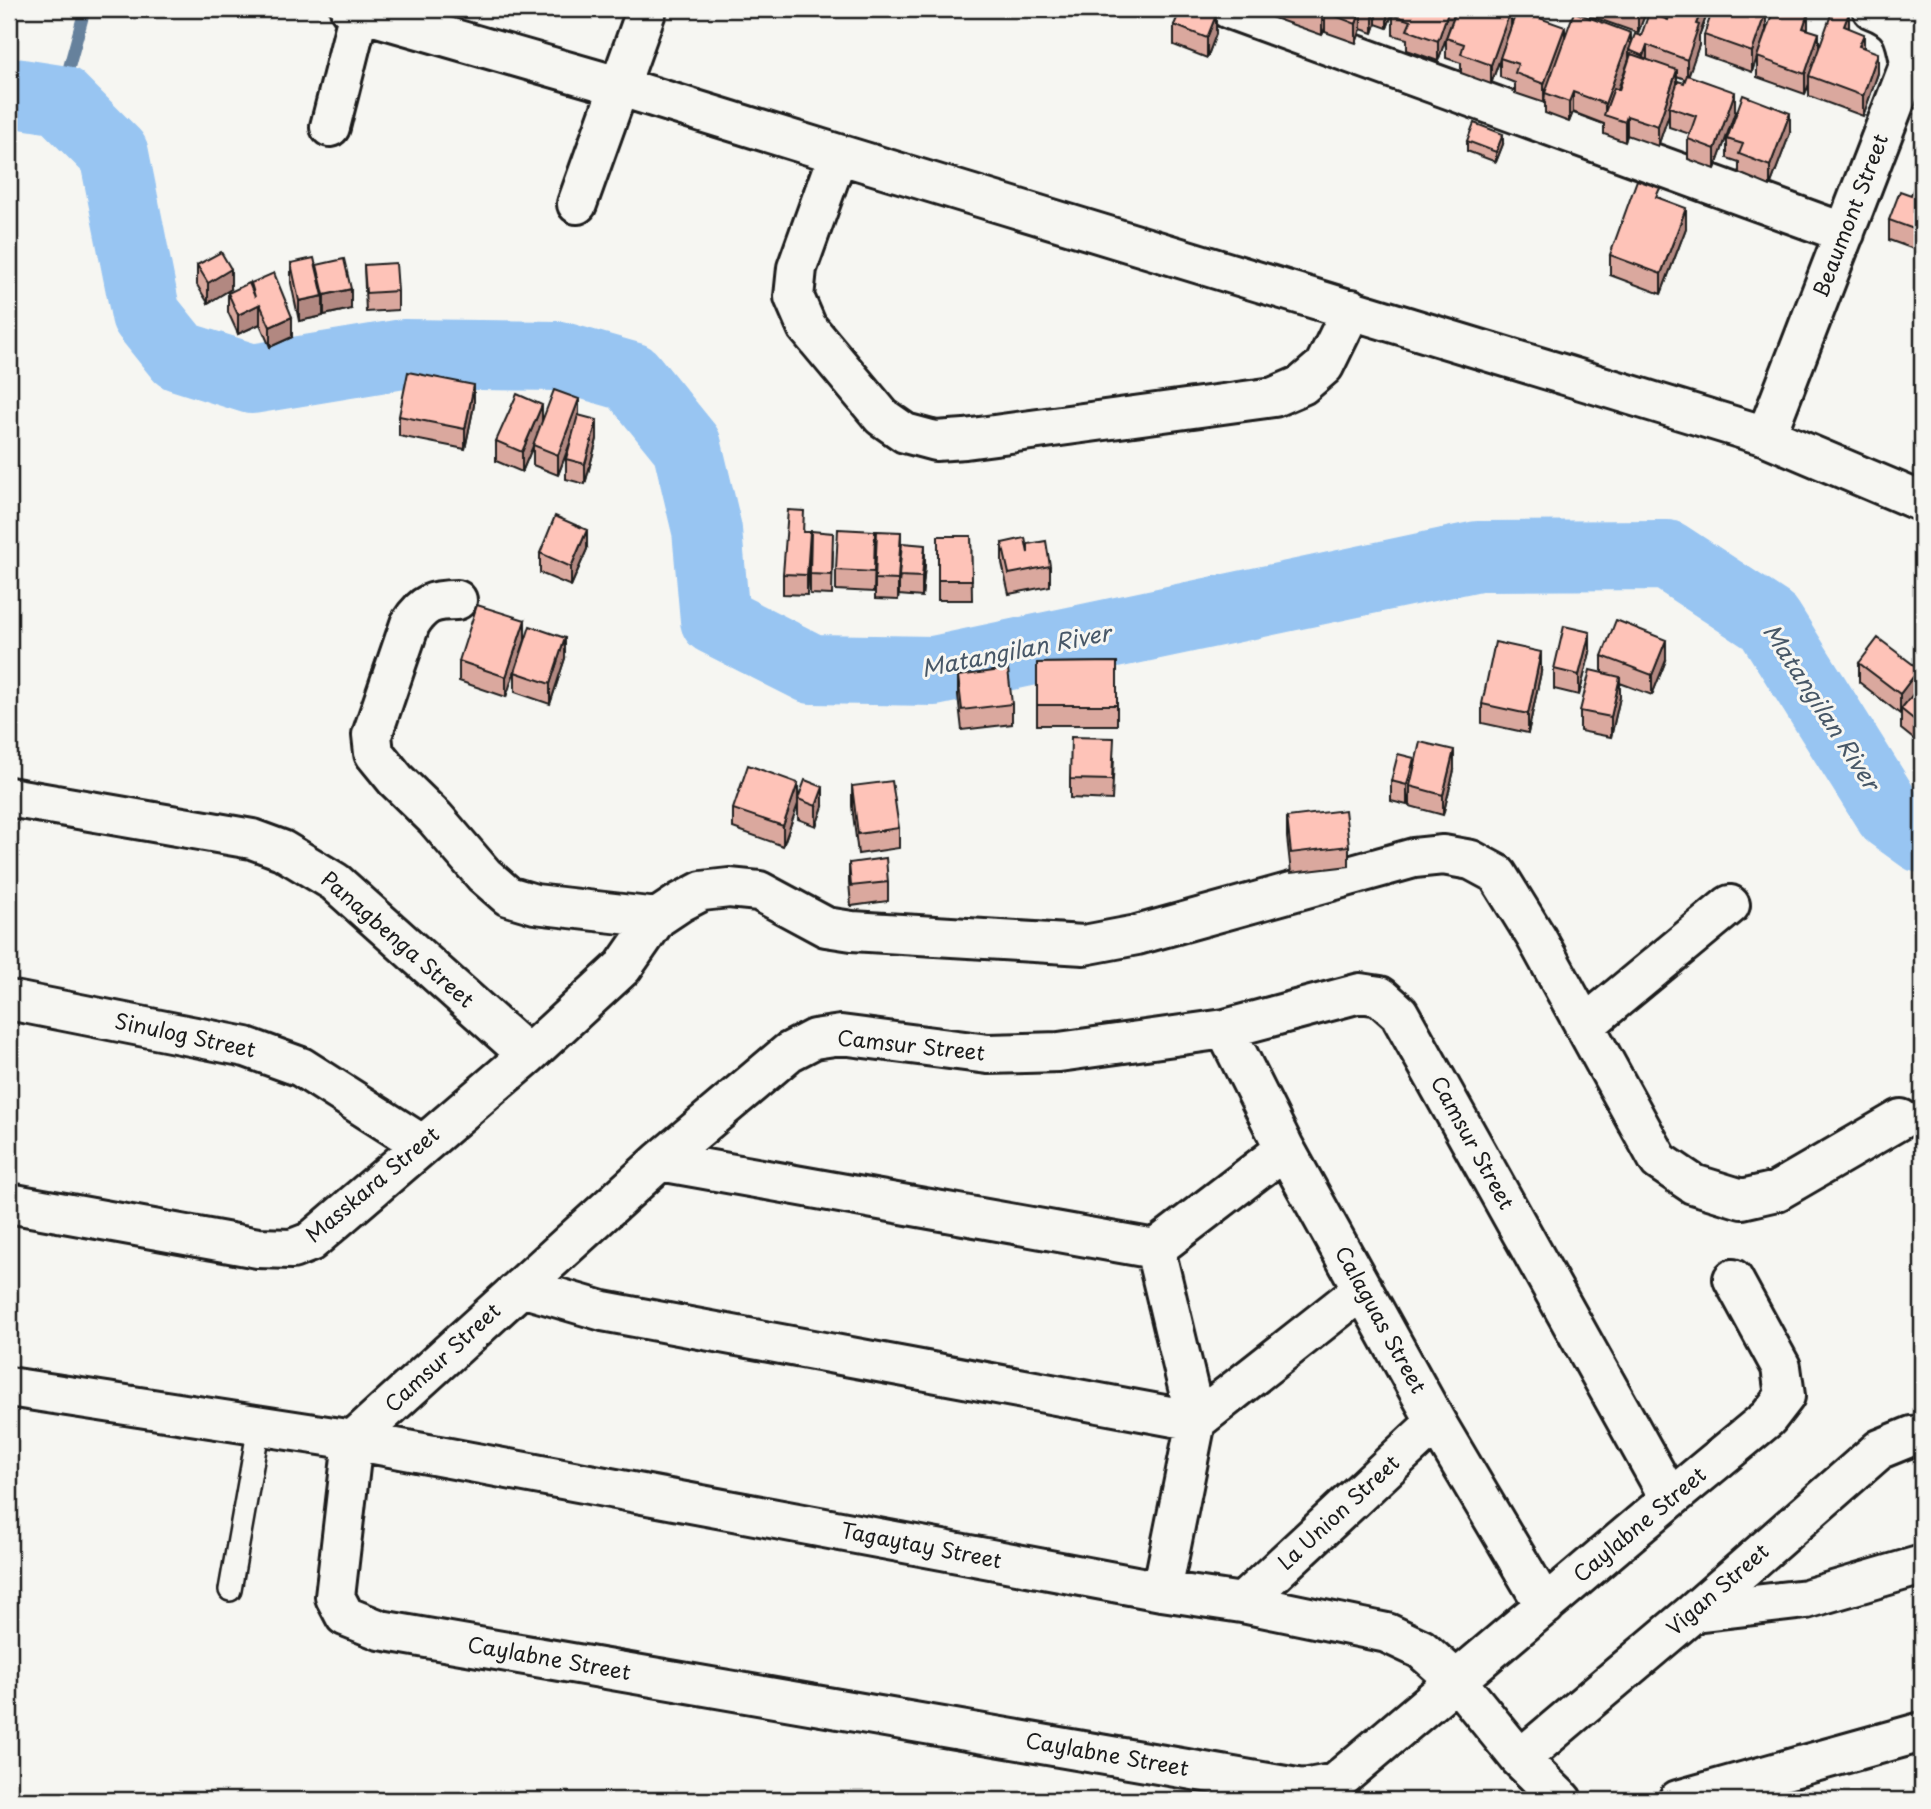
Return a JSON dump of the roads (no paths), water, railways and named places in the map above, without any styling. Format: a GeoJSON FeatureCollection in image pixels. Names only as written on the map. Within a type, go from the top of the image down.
{"type":"FeatureCollection","features":[{"type":"Feature","properties":{"kind":"street"},"geometry":{"type":"LineString","coordinates":[[577,204],[647,9]]}},
{"type":"Feature","properties":{"kind":"street"},"geometry":{"type":"LineString","coordinates":[[1229,9],[1845,233]]}},
{"type":"Feature","properties":{"kind":"street","name":"Beaumont Street"},"geometry":{"type":"LineString","coordinates":[[1766,436],[1910,63],[1906,36],[1887,14],[1872,9]]}},
{"type":"Feature","properties":{"kind":"street"},"geometry":{"type":"LineString","coordinates":[[330,127],[355,10],[618,86],[1766,436],[1922,502]]}},
{"type":"Feature","properties":{"kind":"street"},"geometry":{"type":"LineString","coordinates":[[838,154],[797,268],[794,297],[807,327],[882,417],[905,433],[935,442],[1274,397],[1302,385],[1324,366],[1352,309]]}},
{"type":"Feature","properties":{"kind":"street"},"geometry":{"type":"LineString","coordinates":[[457,600],[437,600],[418,611],[410,624],[372,735],[374,754],[484,875],[508,896],[535,904],[657,918],[702,891],[729,888],[759,891],[826,927],[852,931],[1084,945],[1137,935],[1414,858],[1443,855],[1471,860],[1497,874],[1536,937],[1660,1161],[1693,1184],[1742,1199],[1777,1191],[1901,1119]]}},
{"type":"Feature","properties":{"kind":"street","name":"Panagbenga Street"},"geometry":{"type":"LineString","coordinates":[[9,797],[252,839],[282,850],[335,882],[528,1055]]}},
{"type":"Feature","properties":{"kind":"street"},"geometry":{"type":"LineString","coordinates":[[1584,1026],[1730,905]]}},
{"type":"Feature","properties":{"kind":"street","name":"Masskara Street"},"geometry":{"type":"LineString","coordinates":[[9,1203],[258,1248],[292,1249],[310,1242],[528,1055],[623,967],[657,918]]}},
{"type":"Feature","properties":{"kind":"street","name":"Camsur Street"},"geometry":{"type":"LineString","coordinates":[[353,1440],[660,1161],[789,1052],[814,1039],[841,1035],[988,1054],[1059,1052],[1225,1029],[1360,993],[1380,996],[1399,1013],[1670,1499]]}},
{"type":"Feature","properties":{"kind":"street","name":"Sinulog Street"},"geometry":{"type":"LineString","coordinates":[[9,1000],[246,1047],[301,1067],[423,1145]]}},
{"type":"Feature","properties":{"kind":"street","name":"Calaguas Street"},"geometry":{"type":"LineString","coordinates":[[1225,1029],[1285,1149],[1436,1422],[1545,1606]]}},
{"type":"Feature","properties":{"kind":"street"},"geometry":{"type":"LineString","coordinates":[[660,1161],[1154,1249],[1285,1149]]}},
{"type":"Feature","properties":{"kind":"street"},"geometry":{"type":"LineString","coordinates":[[1154,1249],[1196,1421],[1162,1591]]}},
{"type":"Feature","properties":{"kind":"street","name":"Caylabne Street"},"geometry":{"type":"LineString","coordinates":[[353,1440],[335,1597],[345,1616],[380,1630],[1303,1789],[1335,1783],[1462,1687],[1545,1606],[1768,1418],[1785,1396],[1781,1367],[1733,1279]]}},
{"type":"Feature","properties":{"kind":"street"},"geometry":{"type":"LineString","coordinates":[[520,1287],[603,1311],[1196,1421],[1363,1289]]}},
{"type":"Feature","properties":{"kind":"street"},"geometry":{"type":"LineString","coordinates":[[9,1387],[353,1440]]}},
{"type":"Feature","properties":{"kind":"street","name":"La Union Street"},"geometry":{"type":"LineString","coordinates":[[1242,1603],[1436,1422]]}},
{"type":"Feature","properties":{"kind":"street","name":"Vigan Street"},"geometry":{"type":"LineString","coordinates":[[1514,1752],[1694,1612],[1880,1449],[1912,1436],[1922,1435]]}},
{"type":"Feature","properties":{"kind":"street","name":"Tagaytay Street"},"geometry":{"type":"LineString","coordinates":[[353,1440],[1162,1591],[1242,1603],[1387,1633],[1421,1649],[1462,1687],[1514,1752],[1562,1800]]}},
{"type":"Feature","properties":{"kind":"street"},"geometry":{"type":"LineString","coordinates":[[1694,1612],[1806,1600],[1922,1565]]}},
{"type":"Feature","properties":{"kind":"street"},"geometry":{"type":"LineString","coordinates":[[1678,1800],[1922,1732]]}},
{"type":"Feature","properties":{"kind":"lane"},"geometry":{"type":"LineString","coordinates":[[230,1590],[259,1426]]}},
{"type":"Feature","properties":{"kind":"waterway"},"geometry":{"type":"LineString","coordinates":[[60,100],[85,9]]}},
{"type":"Feature","properties":{"kind":"waterway","name":"Matangilan River"},"geometry":{"type":"LineString","coordinates":[[9,92],[60,100],[114,154],[146,315],[179,356],[252,379],[403,354],[558,356],[631,377],[687,446],[707,530],[715,620],[812,669],[934,671],[1478,556],[1667,555],[1769,622],[1890,815],[1922,838]]}}]}
